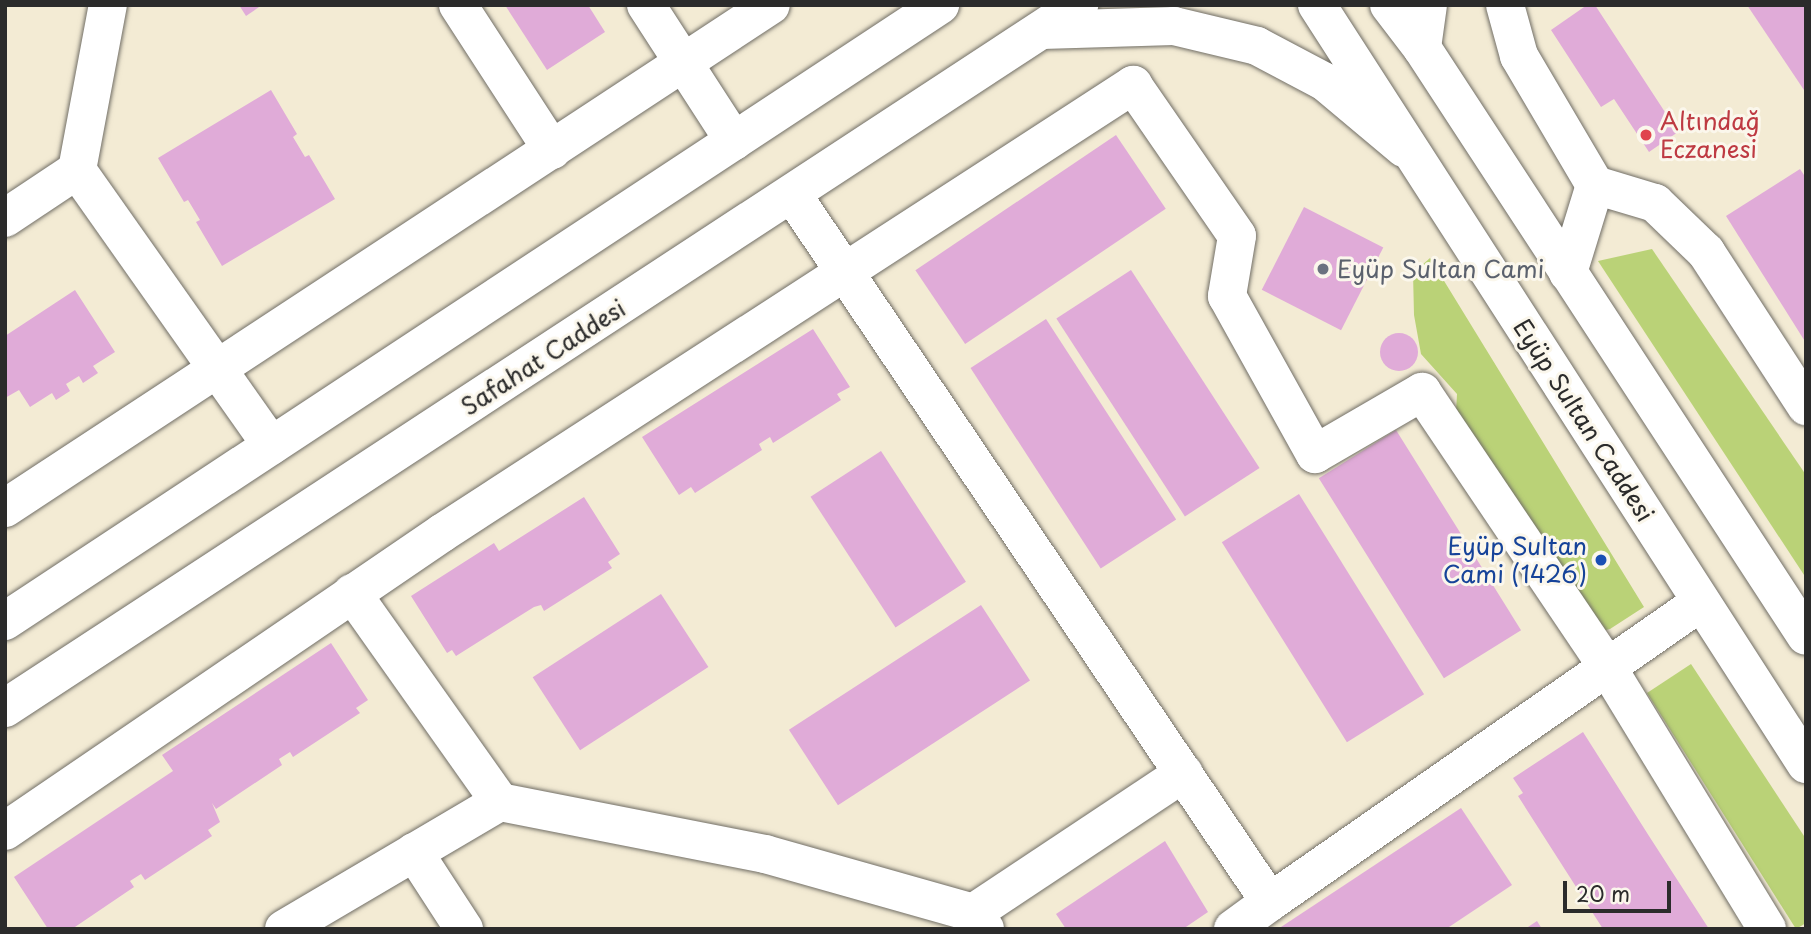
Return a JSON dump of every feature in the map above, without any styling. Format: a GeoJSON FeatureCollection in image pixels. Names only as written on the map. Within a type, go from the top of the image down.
{"type":"FeatureCollection","features":[{"type":"Feature","properties":{"kind":"street"},"geometry":{"type":"LineString","coordinates":[[107,5],[77,170],[271,444]]}},
{"type":"Feature","properties":{"kind":"street"},"geometry":{"type":"LineString","coordinates":[[458,5],[552,150]]}},
{"type":"Feature","properties":{"kind":"street"},"geometry":{"type":"LineString","coordinates":[[646,5],[734,141]]}},
{"type":"Feature","properties":{"kind":"street"},"geometry":{"type":"LineString","coordinates":[[5,508],[771,5]]}},
{"type":"Feature","properties":{"kind":"street"},"geometry":{"type":"LineString","coordinates":[[5,621],[940,5]]}},
{"type":"Feature","properties":{"kind":"street","name":"Safahat Caddesi"},"geometry":{"type":"LineString","coordinates":[[5,708],[1079,5]]}},
{"type":"Feature","properties":{"kind":"street","name":"Eyüp Sultan Caddesi"},"geometry":{"type":"LineString","coordinates":[[1317,5],[1806,764]]}},
{"type":"Feature","properties":{"kind":"street"},"geometry":{"type":"LineString","coordinates":[[1389,5],[1422,48],[1806,636]]}},
{"type":"Feature","properties":{"kind":"street"},"geometry":{"type":"LineString","coordinates":[[1422,48],[1428,5]]}},
{"type":"Feature","properties":{"kind":"street"},"geometry":{"type":"LineString","coordinates":[[1506,5],[1519,56],[1595,186],[1655,203],[1706,252],[1806,406]]}},
{"type":"Feature","properties":{"kind":"street"},"geometry":{"type":"LineString","coordinates":[[1042,30],[1174,26],[1257,46],[1325,82],[1417,159]]}},
{"type":"Feature","properties":{"kind":"street"},"geometry":{"type":"LineString","coordinates":[[5,831],[352,593],[843,269],[1133,85],[1237,236],[1227,296],[1315,454],[1422,392],[1606,665],[1767,929]]}},
{"type":"Feature","properties":{"kind":"street"},"geometry":{"type":"LineString","coordinates":[[5,218],[77,170]]}},
{"type":"Feature","properties":{"kind":"street"},"geometry":{"type":"LineString","coordinates":[[1569,273],[1595,186]]}},
{"type":"Feature","properties":{"kind":"street"},"geometry":{"type":"LineString","coordinates":[[792,194],[1270,902]]}},
{"type":"Feature","properties":{"kind":"street"},"geometry":{"type":"LineString","coordinates":[[352,593],[500,802]]}},
{"type":"Feature","properties":{"kind":"street"},"geometry":{"type":"LineString","coordinates":[[1233,929],[1606,665],[1701,602]]}},
{"type":"Feature","properties":{"kind":"street"},"geometry":{"type":"LineString","coordinates":[[284,929],[500,802],[765,854],[979,921],[1184,773]]}},
{"type":"Feature","properties":{"kind":"street"},"geometry":{"type":"LineString","coordinates":[[414,852],[464,929]]}},
{"type":"Feature","properties":{"kind":"green space"},"geometry":{"type":"Polygon","coordinates":[[[1652,249],[1806,475],[1806,578],[1598,261],[1652,249]]]}},
{"type":"Feature","properties":{"kind":"green space"},"geometry":{"type":"Polygon","coordinates":[[[1430,258],[1644,607],[1610,629],[1598,632],[1456,412],[1457,394],[1421,354],[1414,315],[1413,273],[1430,258]]]}},
{"type":"Feature","properties":{"kind":"green space"},"geometry":{"type":"Polygon","coordinates":[[[1691,664],[1806,839],[1806,923],[1796,929],[1647,693],[1691,664]]]}},
{"type":"Feature","properties":{"kind":"building"},"geometry":{"type":"Polygon","coordinates":[[[239,5],[262,5],[246,16],[239,5]]]}},
{"type":"Feature","properties":{"kind":"building"},"geometry":{"type":"Polygon","coordinates":[[[505,5],[588,5],[605,32],[547,70],[505,5]]]}},
{"type":"Feature","properties":{"kind":"building"},"geometry":{"type":"Polygon","coordinates":[[[1587,5],[1595,5],[1678,132],[1649,152],[1614,99],[1601,107],[1551,30],[1587,5]]]}},
{"type":"Feature","properties":{"kind":"building"},"geometry":{"type":"Polygon","coordinates":[[[1747,5],[1806,5],[1806,93],[1747,5]]]}},
{"type":"Feature","properties":{"kind":"building"},"geometry":{"type":"Polygon","coordinates":[[[271,90],[297,134],[293,137],[305,157],[309,155],[335,199],[222,266],[196,222],[200,220],[188,200],[184,202],[158,158],[271,90]]]}},
{"type":"Feature","properties":{"kind":"building"},"geometry":{"type":"Polygon","coordinates":[[[1116,135],[1166,209],[965,344],[915,270],[1116,135]]]}},
{"type":"Feature","properties":{"kind":"building"},"geometry":{"type":"Polygon","coordinates":[[[1800,169],[1806,178],[1806,343],[1726,216],[1800,169]]]}},
{"type":"Feature","properties":{"kind":"building","name":"Eyüp Sultan Cami"},"geometry":{"type":"Polygon","coordinates":[[[1304,207],[1383,247],[1341,330],[1262,290],[1304,207]]]}},
{"type":"Feature","properties":{"kind":"building"},"geometry":{"type":"Polygon","coordinates":[[[1131,270],[1260,468],[1185,516],[1056,318],[1131,270]]]}},
{"type":"Feature","properties":{"kind":"building"},"geometry":{"type":"Polygon","coordinates":[[[75,290],[115,352],[93,366],[98,373],[83,383],[79,376],[66,384],[70,391],[56,400],[52,393],[30,407],[19,390],[5,398],[5,336],[75,290]]]}},
{"type":"Feature","properties":{"kind":"building"},"geometry":{"type":"Polygon","coordinates":[[[1046,319],[1176,519],[1101,568],[971,368],[1046,319]]]}},
{"type":"Feature","properties":{"kind":"building"},"geometry":{"type":"Polygon","coordinates":[[[813,329],[850,387],[837,394],[841,400],[773,443],[770,437],[759,444],[762,450],[695,493],[691,487],[679,495],[642,437],[813,329]]]}},
{"type":"Feature","properties":{"kind":"building"},"geometry":{"type":"Polygon","coordinates":[[[1399,333],[1412,339],[1418,352],[1412,365],[1399,371],[1386,365],[1380,352],[1386,339],[1399,333]]]}},
{"type":"Feature","properties":{"kind":"building"},"geometry":{"type":"Polygon","coordinates":[[[1396,430],[1521,630],[1444,678],[1319,478],[1396,430]]]}},
{"type":"Feature","properties":{"kind":"building"},"geometry":{"type":"Polygon","coordinates":[[[881,451],[966,582],[896,628],[811,497],[881,451]]]}},
{"type":"Feature","properties":{"kind":"building"},"geometry":{"type":"Polygon","coordinates":[[[1299,494],[1424,694],[1347,742],[1222,542],[1299,494]]]}},
{"type":"Feature","properties":{"kind":"building"},"geometry":{"type":"Polygon","coordinates":[[[584,497],[620,554],[608,562],[612,568],[544,611],[541,605],[534,607],[456,656],[452,650],[447,653],[411,596],[494,543],[499,551],[584,497]]]}},
{"type":"Feature","properties":{"kind":"building"},"geometry":{"type":"Polygon","coordinates":[[[661,594],[708,667],[580,750],[533,677],[661,594]]]}},
{"type":"Feature","properties":{"kind":"building"},"geometry":{"type":"Polygon","coordinates":[[[981,605],[1030,680],[838,805],[789,730],[981,605]]]}},
{"type":"Feature","properties":{"kind":"building"},"geometry":{"type":"Polygon","coordinates":[[[331,643],[368,700],[356,708],[360,713],[293,757],[290,752],[279,759],[282,765],[216,809],[212,803],[220,822],[208,830],[212,836],[145,880],[141,874],[130,881],[134,887],[72,929],[48,929],[14,877],[173,771],[162,755],[331,643]]]}},
{"type":"Feature","properties":{"kind":"building"},"geometry":{"type":"Polygon","coordinates":[[[1583,732],[1709,929],[1603,929],[1518,796],[1523,793],[1513,778],[1583,732]]]}},
{"type":"Feature","properties":{"kind":"building"},"geometry":{"type":"Polygon","coordinates":[[[1461,808],[1512,885],[1446,929],[1278,929],[1461,808]]]}},
{"type":"Feature","properties":{"kind":"building"},"geometry":{"type":"Polygon","coordinates":[[[1165,841],[1208,912],[1183,929],[1066,929],[1056,914],[1165,841]]]}},
{"type":"Feature","properties":{"kind":"building"},"geometry":{"type":"Polygon","coordinates":[[[1537,921],[1542,929],[1525,929],[1537,921]]]}},
{"type":"Feature","properties":{"kind":"place","name":"Altındağ Eczanesi"},"geometry":{"type":"Point","coordinates":[1646,135]}},
{"type":"Feature","properties":{"kind":"place","name":"Eyüp Sultan Cami"},"geometry":{"type":"Point","coordinates":[1323,269]}},
{"type":"Feature","properties":{"kind":"place","name":"Eyüp Sultan Cami (1426)"},"geometry":{"type":"Point","coordinates":[1601,560]}}]}
